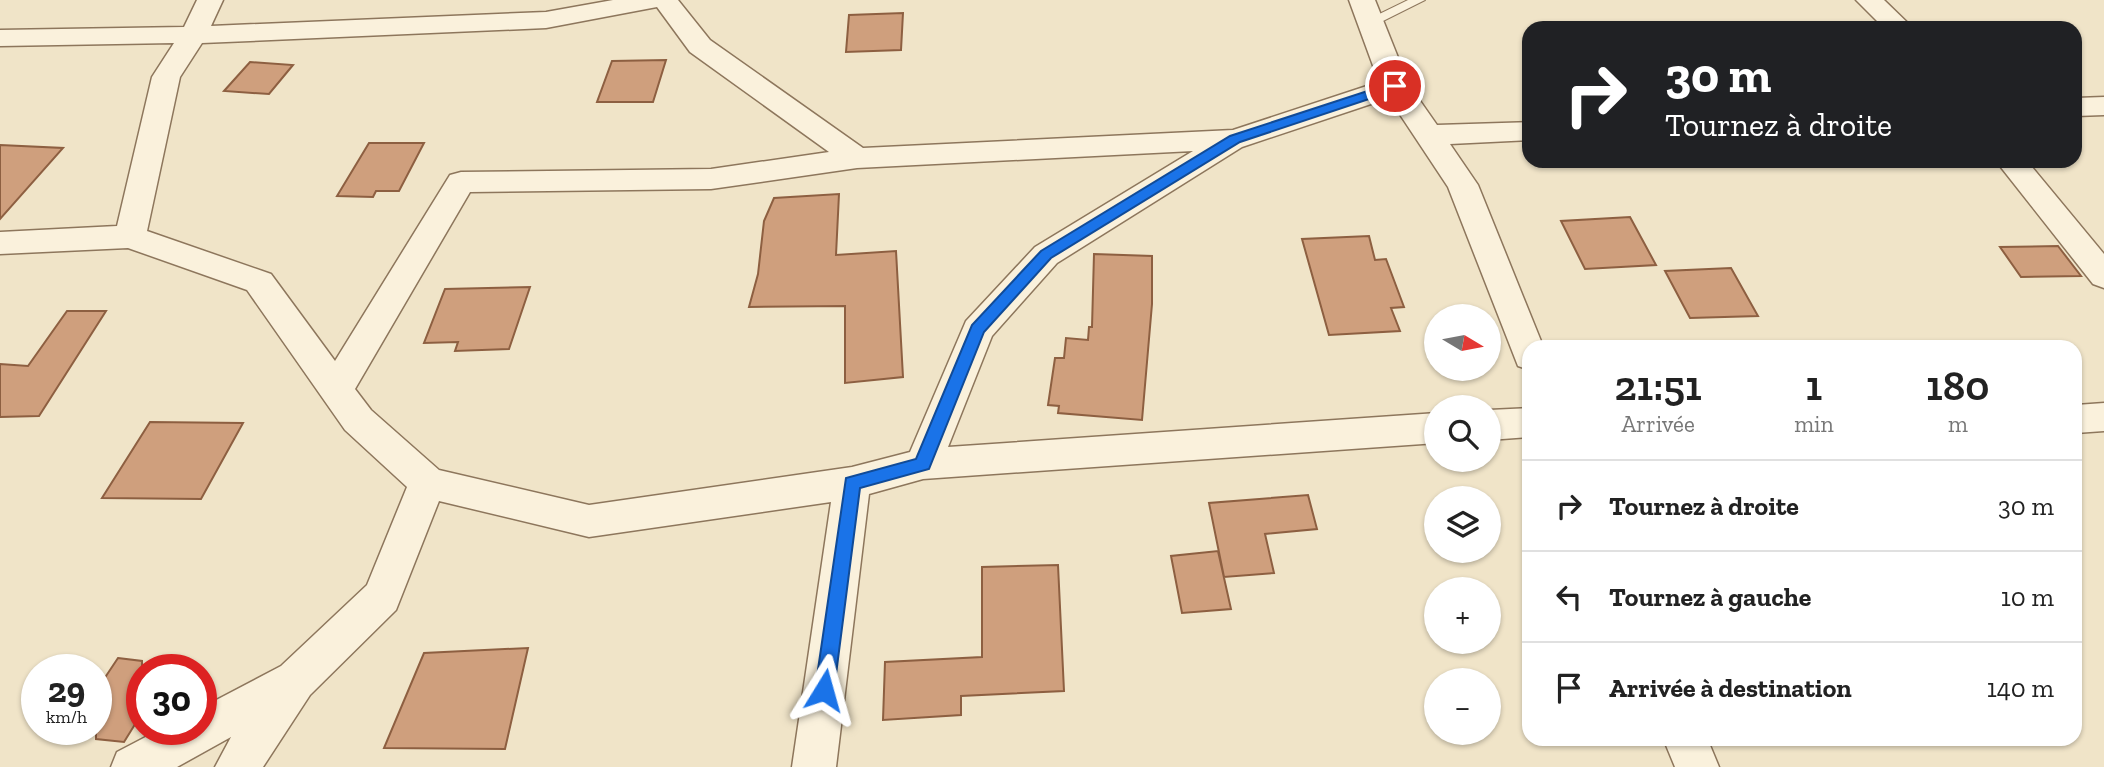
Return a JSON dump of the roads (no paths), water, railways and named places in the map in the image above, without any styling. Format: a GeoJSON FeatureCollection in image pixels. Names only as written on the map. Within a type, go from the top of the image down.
{"type":"FeatureCollection","features":[{"type":"Feature","properties":{"kind":"street"},"geometry":{"type":"LineString","coordinates":[[130,237],[166,77],[193,35],[210,0]]}},
{"type":"Feature","properties":{"kind":"street"},"geometry":{"type":"LineString","coordinates":[[0,38],[193,35],[656,0]]}},
{"type":"Feature","properties":{"kind":"street"},"geometry":{"type":"LineString","coordinates":[[665,0],[700,46],[857,158]]}},
{"type":"Feature","properties":{"kind":"street"},"geometry":{"type":"LineString","coordinates":[[1870,0],[1892,21]]}},
{"type":"Feature","properties":{"kind":"street"},"geometry":{"type":"LineString","coordinates":[[1366,11],[1395,86],[1463,186],[1523,340]]}},
{"type":"Feature","properties":{"kind":"street"},"geometry":{"type":"LineString","coordinates":[[923,464],[978,330],[1046,255],[1235,139],[1395,86]]}},
{"type":"Feature","properties":{"kind":"street"},"geometry":{"type":"LineString","coordinates":[[2082,107],[2104,106]]}},
{"type":"Feature","properties":{"kind":"street"},"geometry":{"type":"LineString","coordinates":[[1428,135],[1522,131]]}},
{"type":"Feature","properties":{"kind":"street"},"geometry":{"type":"LineString","coordinates":[[336,390],[461,182],[711,179],[857,158],[1235,139]]}},
{"type":"Feature","properties":{"kind":"street"},"geometry":{"type":"LineString","coordinates":[[2017,168],[2104,276]]}},
{"type":"Feature","properties":{"kind":"street"},"geometry":{"type":"LineString","coordinates":[[0,243],[130,237],[259,282],[358,420],[428,483],[589,521],[852,483],[923,464],[1424,429]]}},
{"type":"Feature","properties":{"kind":"street"},"geometry":{"type":"LineString","coordinates":[[2082,418],[2104,416]]}},
{"type":"Feature","properties":{"kind":"street"},"geometry":{"type":"LineString","coordinates":[[1501,424],[1522,423]]}},
{"type":"Feature","properties":{"kind":"street"},"geometry":{"type":"LineString","coordinates":[[237,767],[296,680],[382,597],[428,483]]}},
{"type":"Feature","properties":{"kind":"street"},"geometry":{"type":"LineString","coordinates":[[814,767],[852,483]]}},
{"type":"Feature","properties":{"kind":"street"},"geometry":{"type":"LineString","coordinates":[[133,767],[296,680]]}},
{"type":"Feature","properties":{"kind":"street"},"geometry":{"type":"LineString","coordinates":[[1688,746],[1697,767]]}},
{"type":"Feature","properties":{"kind":"lane"},"geometry":{"type":"LineString","coordinates":[[1366,11],[1419,0]]}}]}
